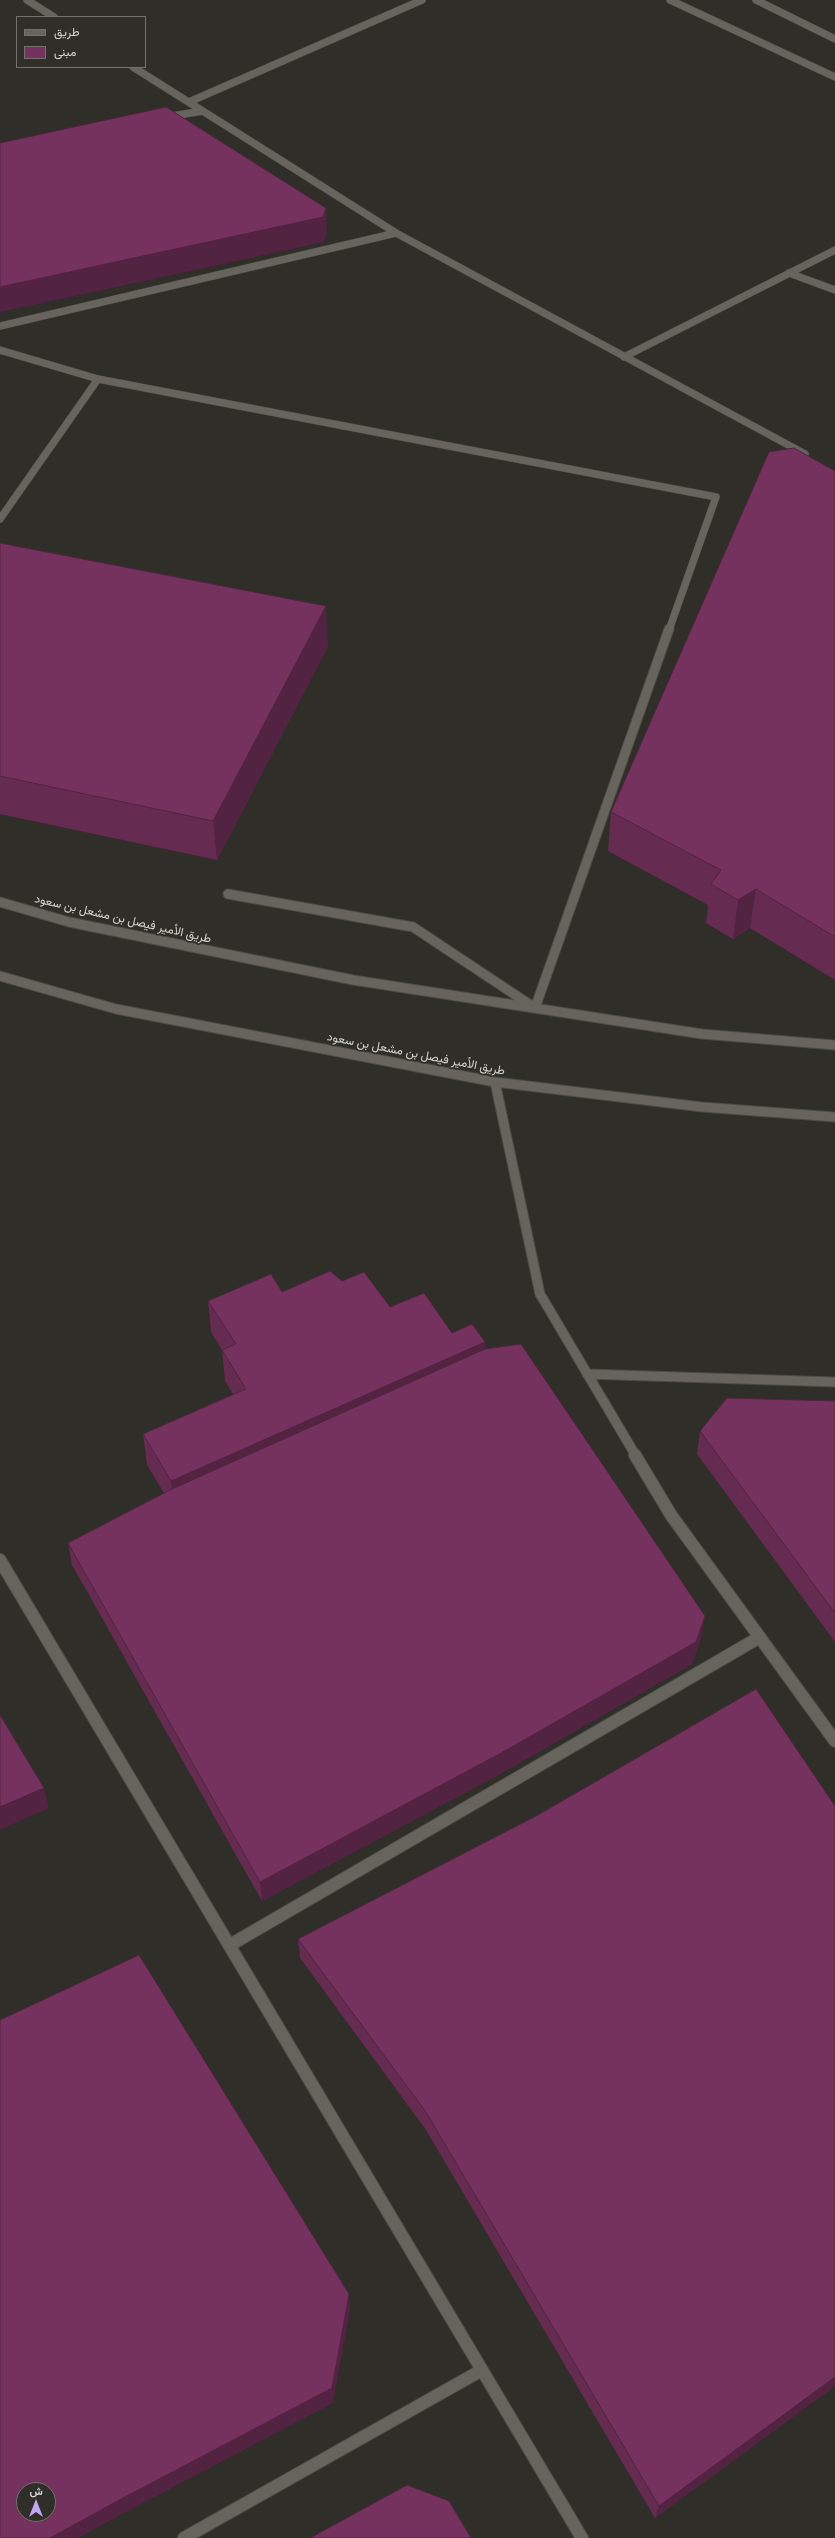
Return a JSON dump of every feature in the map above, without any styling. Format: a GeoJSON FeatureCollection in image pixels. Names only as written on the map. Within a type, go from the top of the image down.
{"type":"FeatureCollection","features":[{"type":"Feature","properties":{"kind":"street"},"geometry":{"type":"LineString","coordinates":[[27,0],[52,16]]}},
{"type":"Feature","properties":{"kind":"street"},"geometry":{"type":"LineString","coordinates":[[189,102],[422,0]]}},
{"type":"Feature","properties":{"kind":"street"},"geometry":{"type":"LineString","coordinates":[[670,0],[835,77]]}},
{"type":"Feature","properties":{"kind":"street"},"geometry":{"type":"LineString","coordinates":[[756,0],[835,39]]}},
{"type":"Feature","properties":{"kind":"street"},"geometry":{"type":"LineString","coordinates":[[135,68],[396,234],[815,460]]}},
{"type":"Feature","properties":{"kind":"street"},"geometry":{"type":"LineString","coordinates":[[156,119],[203,111]]}},
{"type":"Feature","properties":{"kind":"street"},"geometry":{"type":"LineString","coordinates":[[0,326],[396,234]]}},
{"type":"Feature","properties":{"kind":"street"},"geometry":{"type":"LineString","coordinates":[[624,356],[835,250]]}},
{"type":"Feature","properties":{"kind":"street"},"geometry":{"type":"LineString","coordinates":[[789,273],[835,290]]}},
{"type":"Feature","properties":{"kind":"street"},"geometry":{"type":"LineString","coordinates":[[0,350],[98,379],[716,497],[535,1008],[413,927],[228,894]]}},
{"type":"Feature","properties":{"kind":"street"},"geometry":{"type":"LineString","coordinates":[[0,519],[98,379]]}},
{"type":"Feature","properties":{"kind":"street","name":"طريق الأمير فيصل بن مشعل بن سعود"},"geometry":{"type":"LineString","coordinates":[[0,902],[69,922],[345,979],[702,1034],[835,1045]]}},
{"type":"Feature","properties":{"kind":"street","name":"طريق الأمير فيصل بن مشعل بن سعود"},"geometry":{"type":"LineString","coordinates":[[0,976],[116,1009],[495,1082],[702,1107],[835,1116]]}},
{"type":"Feature","properties":{"kind":"street"},"geometry":{"type":"LineString","coordinates":[[495,1082],[540,1294],[671,1515],[835,1741]]}},
{"type":"Feature","properties":{"kind":"street"},"geometry":{"type":"LineString","coordinates":[[587,1374],[835,1382]]}},
{"type":"Feature","properties":{"kind":"street"},"geometry":{"type":"LineString","coordinates":[[1,1565],[230,1945],[582,2538]]}},
{"type":"Feature","properties":{"kind":"street"},"geometry":{"type":"LineString","coordinates":[[230,1945],[760,1637]]}},
{"type":"Feature","properties":{"kind":"street"},"geometry":{"type":"LineString","coordinates":[[184,2538],[482,2370]]}},
{"type":"Feature","properties":{"kind":"building"},"geometry":{"type":"Polygon","coordinates":[[[166,107],[326,208],[323,217],[0,287],[0,143],[166,107]]]}},
{"type":"Feature","properties":{"kind":"building"},"geometry":{"type":"Polygon","coordinates":[[[794,448],[835,471],[835,937],[756,889],[738,900],[711,884],[721,870],[611,812],[769,452],[794,448]]]}},
{"type":"Feature","properties":{"kind":"building"},"geometry":{"type":"Polygon","coordinates":[[[0,543],[326,606],[213,821],[0,776],[0,543]]]}},
{"type":"Feature","properties":{"kind":"building"},"geometry":{"type":"Polygon","coordinates":[[[330,1271],[342,1281],[364,1272],[390,1307],[424,1293],[452,1333],[472,1324],[485,1342],[171,1481],[143,1434],[246,1389],[222,1350],[236,1344],[208,1301],[271,1274],[282,1292],[330,1271]]]}},
{"type":"Feature","properties":{"kind":"building"},"geometry":{"type":"Polygon","coordinates":[[[521,1344],[705,1616],[696,1642],[501,1753],[260,1882],[68,1543],[172,1489],[485,1349],[521,1344]]]}},
{"type":"Feature","properties":{"kind":"building"},"geometry":{"type":"Polygon","coordinates":[[[727,1398],[835,1401],[835,1613],[700,1431],[727,1398]]]}},
{"type":"Feature","properties":{"kind":"building"},"geometry":{"type":"Polygon","coordinates":[[[756,1689],[835,1806],[835,2377],[659,2506],[426,2112],[298,1939],[538,1815],[756,1689]]]}},
{"type":"Feature","properties":{"kind":"building"},"geometry":{"type":"Polygon","coordinates":[[[0,1715],[44,1788],[0,1807],[0,1715]]]}},
{"type":"Feature","properties":{"kind":"building"},"geometry":{"type":"Polygon","coordinates":[[[139,1955],[349,2294],[332,2388],[50,2538],[0,2538],[0,2020],[139,1955]]]}},
{"type":"Feature","properties":{"kind":"building"},"geometry":{"type":"Polygon","coordinates":[[[407,2485],[449,2501],[471,2538],[310,2538],[407,2485]]]}}]}
